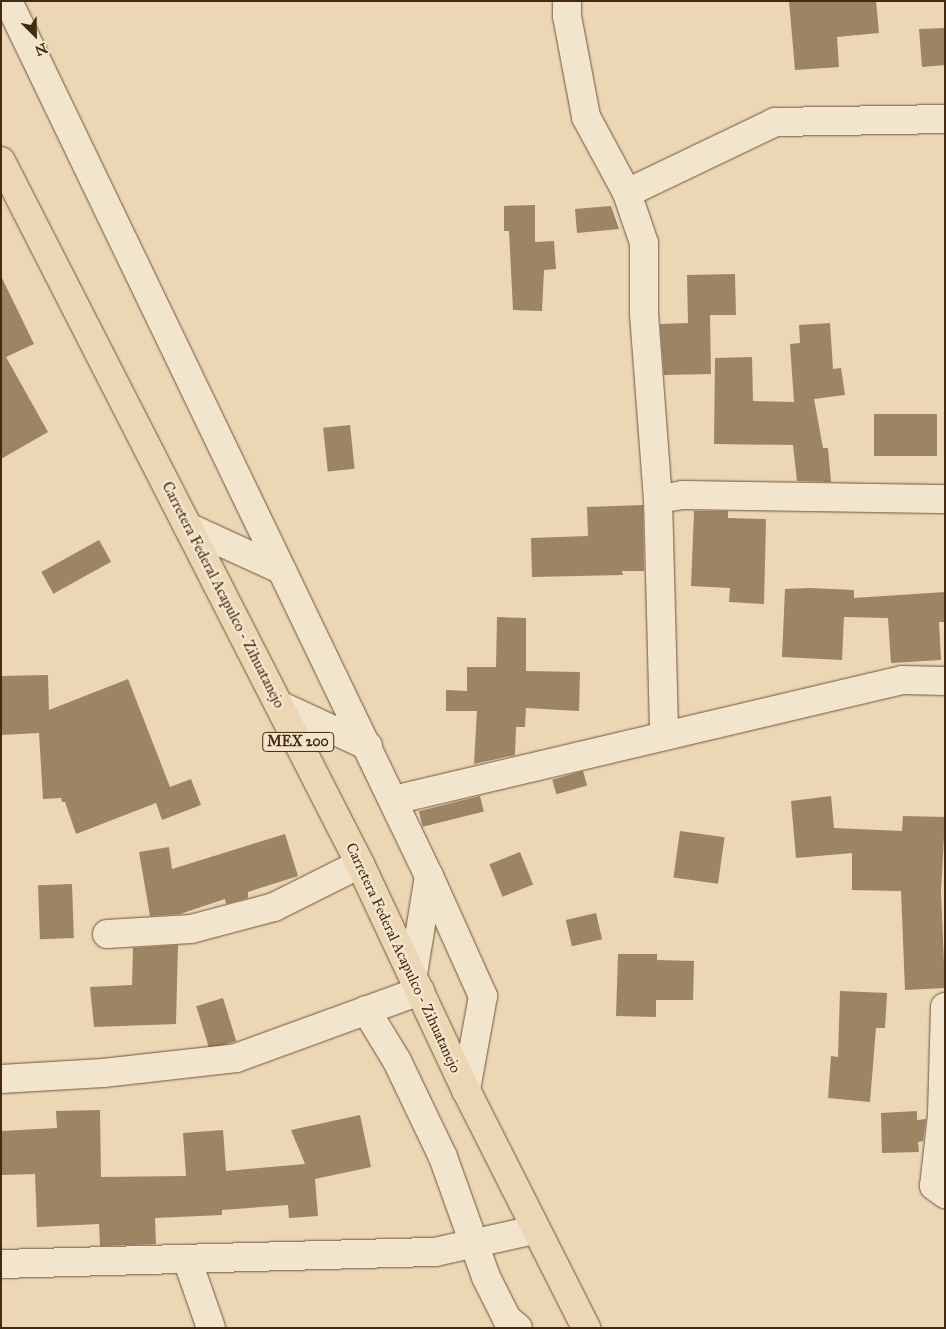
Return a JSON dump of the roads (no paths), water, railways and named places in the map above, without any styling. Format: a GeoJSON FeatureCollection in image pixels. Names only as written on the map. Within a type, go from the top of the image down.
{"type":"FeatureCollection","features":[{"type":"Feature","properties":{"kind":"main road","name":"Carretera Federal Acapulco - Zihuatanejo"},"geometry":{"type":"LineString","coordinates":[[1,161],[360,864],[534,1230],[586,1328]]}},
{"type":"Feature","properties":{"kind":"street"},"geometry":{"type":"LineString","coordinates":[[8,1],[394,800],[483,996],[466,1090]]}},
{"type":"Feature","properties":{"kind":"street"},"geometry":{"type":"LineString","coordinates":[[567,1],[567,16],[586,117],[627,193],[644,243],[644,314],[658,499],[664,734]]}},
{"type":"Feature","properties":{"kind":"street"},"geometry":{"type":"LineString","coordinates":[[627,193],[775,122],[945,119]]}},
{"type":"Feature","properties":{"kind":"street"},"geometry":{"type":"LineString","coordinates":[[658,499],[682,495],[945,499]]}},
{"type":"Feature","properties":{"kind":"street"},"geometry":{"type":"LineString","coordinates":[[188,527],[282,570]]}},
{"type":"Feature","properties":{"kind":"street"},"geometry":{"type":"LineString","coordinates":[[394,800],[664,734],[816,702],[902,680],[945,681]]}},
{"type":"Feature","properties":{"kind":"street"},"geometry":{"type":"LineString","coordinates":[[279,705],[368,746]]}},
{"type":"Feature","properties":{"kind":"street"},"geometry":{"type":"LineString","coordinates":[[107,934],[192,929],[274,907],[360,864]]}},
{"type":"Feature","properties":{"kind":"street"},"geometry":{"type":"LineString","coordinates":[[1,1079],[103,1073],[236,1058],[366,1010],[417,982],[429,876]]}},
{"type":"Feature","properties":{"kind":"street"},"geometry":{"type":"LineString","coordinates":[[945,1007],[942,1115],[934,1186],[945,1194]]}},
{"type":"Feature","properties":{"kind":"street"},"geometry":{"type":"LineString","coordinates":[[366,1010],[397,1061],[443,1157],[472,1242],[507,1319],[518,1328]]}},
{"type":"Feature","properties":{"kind":"street"},"geometry":{"type":"LineString","coordinates":[[1,1264],[435,1252],[472,1242],[534,1230]]}},
{"type":"Feature","properties":{"kind":"street"},"geometry":{"type":"LineString","coordinates":[[186,1259],[211,1328]]}}]}
